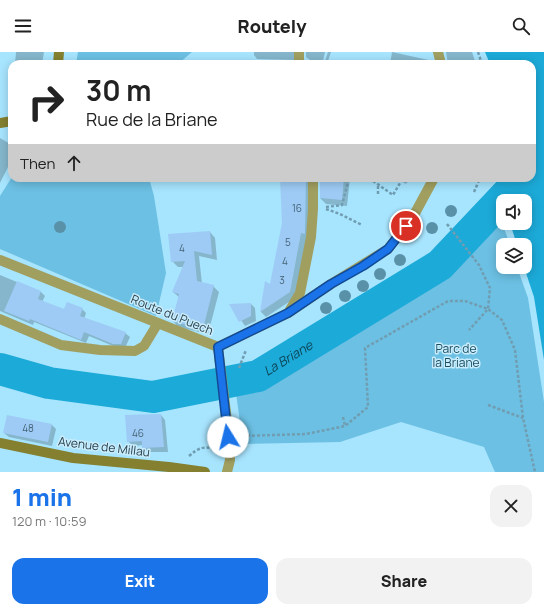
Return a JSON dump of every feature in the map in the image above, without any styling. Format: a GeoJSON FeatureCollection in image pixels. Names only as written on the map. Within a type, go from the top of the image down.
{"type":"FeatureCollection","features":[{"type":"Feature","properties":{"kind":"main road","name":"Avenue de Millau"},"geometry":{"type":"LineString","coordinates":[[0,443],[73,458],[205,472]]}},
{"type":"Feature","properties":{"kind":"street"},"geometry":{"type":"LineString","coordinates":[[288,313],[300,294],[311,237],[314,209],[313,182]]}},
{"type":"Feature","properties":{"kind":"street"},"geometry":{"type":"LineString","coordinates":[[227,472],[230,460],[218,352],[288,313],[331,284],[388,249],[414,215],[432,182]]}},
{"type":"Feature","properties":{"kind":"street","name":"Route du Puech"},"geometry":{"type":"LineString","coordinates":[[0,260],[158,323],[218,352]]}},
{"type":"Feature","properties":{"kind":"street"},"geometry":{"type":"LineString","coordinates":[[0,319],[61,345],[100,350],[135,351],[144,346],[158,323]]}},
{"type":"Feature","properties":{"kind":"path"},"geometry":{"type":"LineString","coordinates":[[348,182],[342,205],[324,207],[362,225]]}},
{"type":"Feature","properties":{"kind":"path"},"geometry":{"type":"LineString","coordinates":[[374,182],[394,195],[401,182]]}},
{"type":"Feature","properties":{"kind":"path"},"geometry":{"type":"LineString","coordinates":[[474,192],[478,182]]}},
{"type":"Feature","properties":{"kind":"path"},"geometry":{"type":"LineString","coordinates":[[378,186],[378,194]]}},
{"type":"Feature","properties":{"kind":"path"},"geometry":{"type":"LineString","coordinates":[[447,225],[479,266],[490,288],[488,309],[469,330]]}},
{"type":"Feature","properties":{"kind":"path"},"geometry":{"type":"LineString","coordinates":[[237,436],[306,434],[345,426],[368,407],[365,348],[448,301],[465,301],[488,309],[502,320],[515,350],[522,418],[535,472]]}},
{"type":"Feature","properties":{"kind":"path"},"geometry":{"type":"LineString","coordinates":[[488,406],[522,418]]}},
{"type":"Feature","properties":{"kind":"path"},"geometry":{"type":"LineString","coordinates":[[343,417],[345,426]]}},
{"type":"Feature","properties":{"kind":"path"},"geometry":{"type":"LineString","coordinates":[[189,457],[196,450],[204,447],[210,447],[220,453]]}},
{"type":"Feature","properties":{"kind":"green space"},"geometry":{"type":"Polygon","coordinates":[[[78,52],[192,52],[183,60],[77,60],[78,52]]]}},
{"type":"Feature","properties":{"kind":"green space"},"geometry":{"type":"Polygon","coordinates":[[[9,182],[150,182],[154,196],[166,273],[156,316],[0,249],[0,196],[9,182]]]}},
{"type":"Feature","properties":{"kind":"green space","name":"Parc de la Briane"},"geometry":{"type":"Polygon","coordinates":[[[496,218],[496,230],[505,230],[508,238],[496,238],[496,274],[519,274],[528,298],[544,402],[544,472],[495,472],[484,447],[401,422],[340,442],[243,444],[236,393],[259,381],[443,270],[484,234],[496,218]]]}},
{"type":"Feature","properties":{"kind":"shaded area"},"geometry":{"type":"Polygon","coordinates":[[[485,52],[544,52],[544,360],[534,297],[526,274],[532,274],[532,238],[515,238],[512,230],[532,230],[532,194],[501,194],[499,188],[499,182],[536,182],[536,60],[488,60],[485,52]]]}},
{"type":"Feature","properties":{"kind":"building"},"geometry":{"type":"Polygon","coordinates":[[[280,182],[306,182],[305,234],[301,233],[290,292],[260,312],[265,281],[270,284],[282,223],[280,182]]]}},
{"type":"Feature","properties":{"kind":"building"},"geometry":{"type":"Polygon","coordinates":[[[320,182],[344,182],[342,200],[320,198],[320,182]]]}},
{"type":"Feature","properties":{"kind":"building"},"geometry":{"type":"Polygon","coordinates":[[[210,231],[212,255],[194,251],[197,281],[214,285],[203,329],[172,321],[179,294],[172,292],[185,261],[171,262],[168,234],[210,231]]]}},
{"type":"Feature","properties":{"kind":"building"},"geometry":{"type":"Polygon","coordinates":[[[17,281],[41,291],[38,299],[64,309],[67,302],[83,308],[80,316],[126,332],[121,344],[113,344],[84,332],[81,340],[30,319],[29,321],[4,311],[17,281]]]}},
{"type":"Feature","properties":{"kind":"building"},"geometry":{"type":"Polygon","coordinates":[[[251,303],[251,316],[239,322],[229,304],[251,303]]]}},
{"type":"Feature","properties":{"kind":"building"},"geometry":{"type":"Polygon","coordinates":[[[161,414],[164,447],[142,448],[142,441],[127,442],[125,415],[161,414]]]}},
{"type":"Feature","properties":{"kind":"building"},"geometry":{"type":"Polygon","coordinates":[[[7,415],[52,424],[48,442],[3,433],[7,415]]]}},
{"type":"Feature","properties":{"kind":"waterway","name":"La Briane"},"geometry":{"type":"LineString","coordinates":[[0,369],[49,383],[153,397],[258,376],[440,265],[518,182]]}},
{"type":"Feature","properties":{"kind":"route"},"geometry":{"type":"LineString","coordinates":[[228,437],[218,347],[288,313],[331,284],[363,266],[388,249],[406,226]]}}]}
